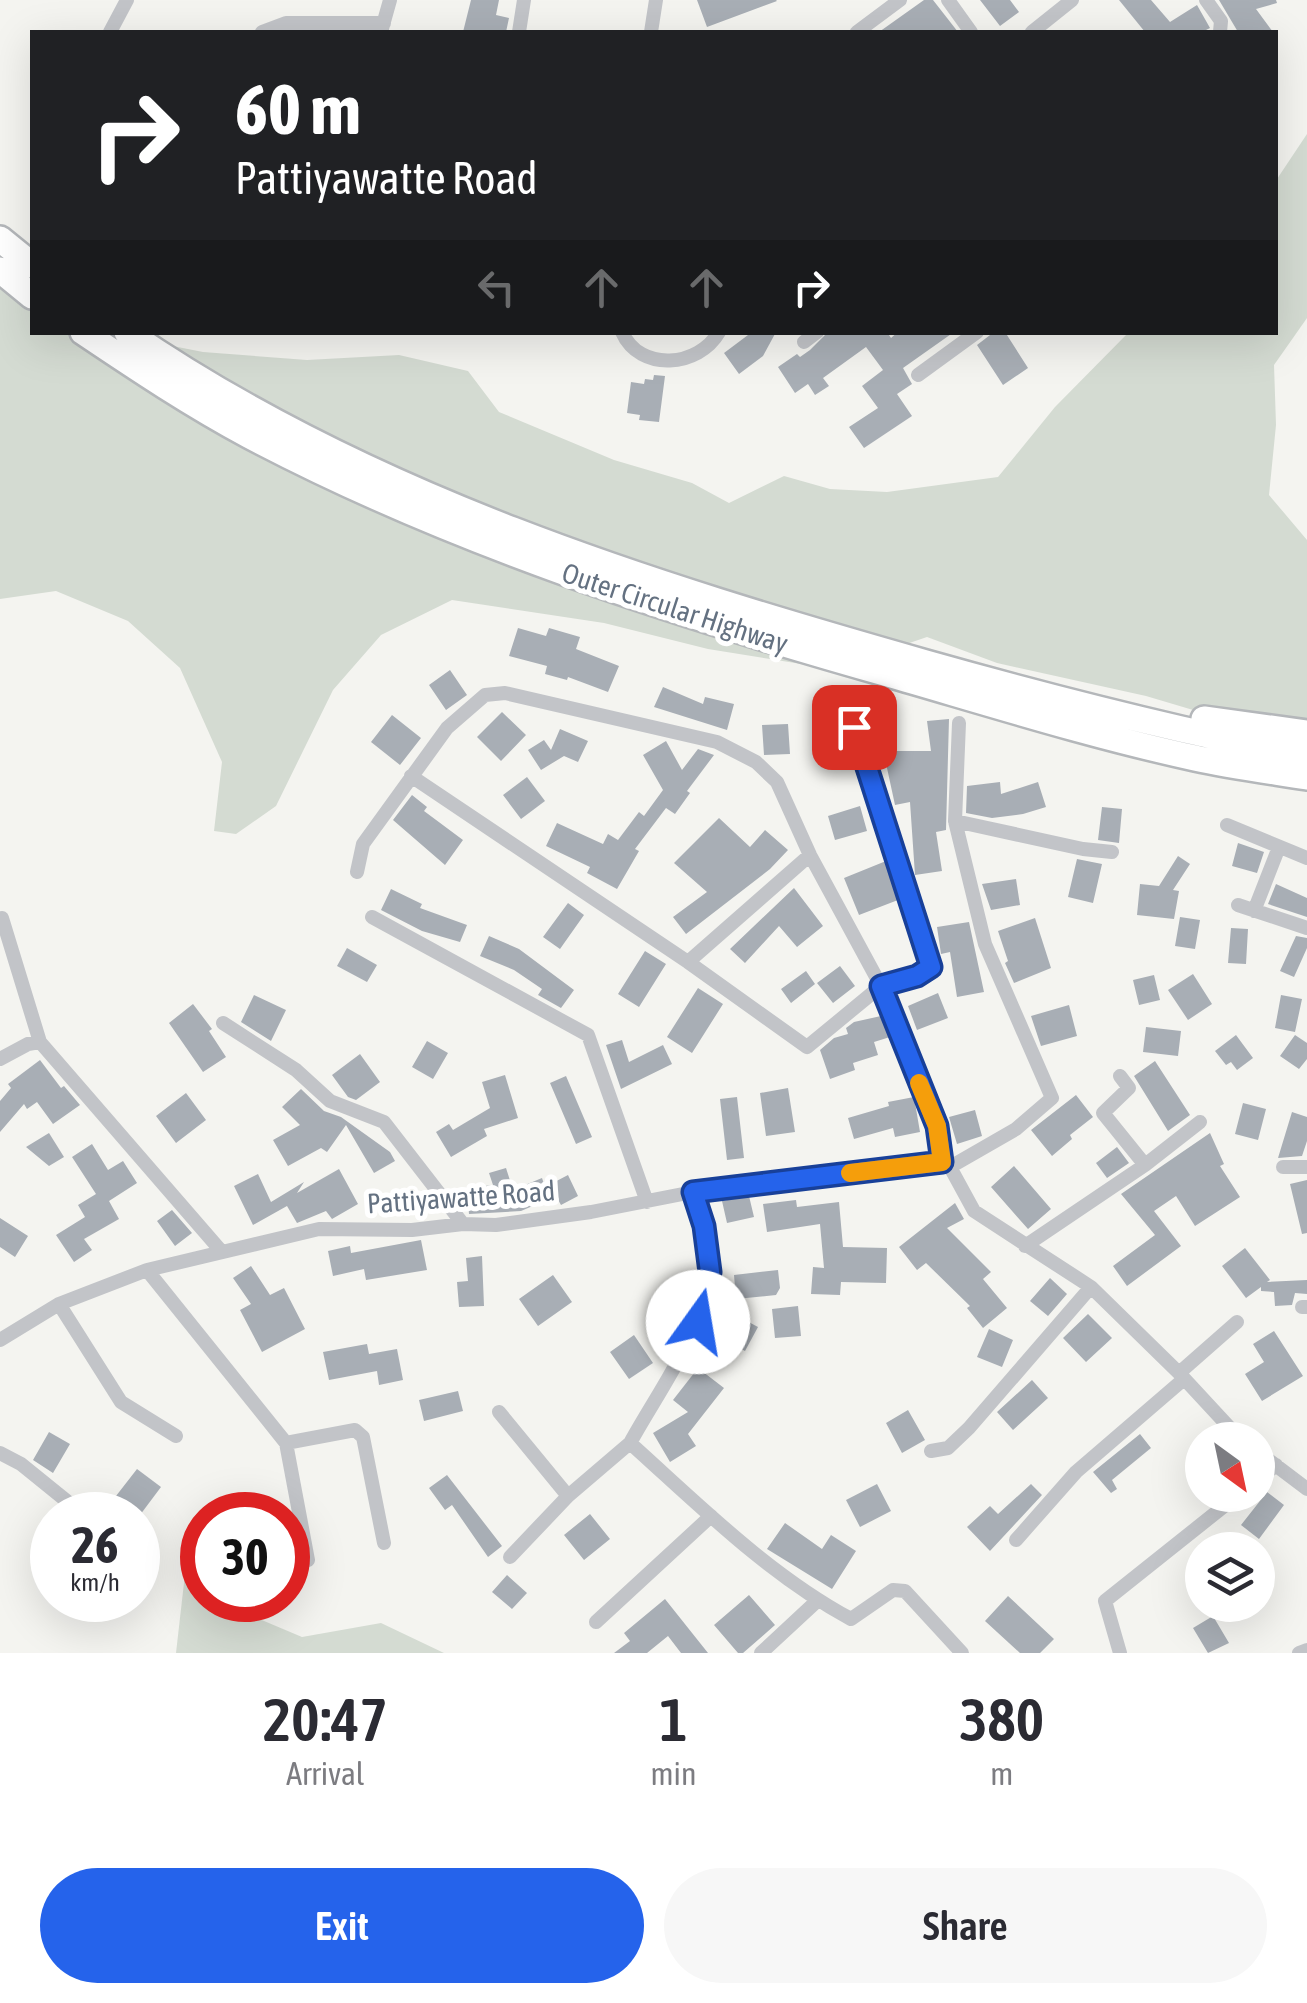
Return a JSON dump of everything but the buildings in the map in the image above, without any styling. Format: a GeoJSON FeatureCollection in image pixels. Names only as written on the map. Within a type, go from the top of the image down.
{"type":"FeatureCollection","features":[{"type":"Feature","properties":{"kind":"highway"},"geometry":{"type":"LineString","coordinates":[[0,239],[30,264]]}},
{"type":"Feature","properties":{"kind":"highway"},"geometry":{"type":"LineString","coordinates":[[0,270],[30,294]]}},
{"type":"Feature","properties":{"kind":"highway","name":"Outer Circular Highway"},"geometry":{"type":"LineString","coordinates":[[87,335],[163,386],[249,436],[335,478],[482,541],[710,622],[918,672],[1307,756]]}},
{"type":"Feature","properties":{"kind":"highway","name":"Outer Circular Highway"},"geometry":{"type":"LineString","coordinates":[[130,335],[260,414],[413,490],[578,555],[918,672],[1195,758],[1307,778]]}},
{"type":"Feature","properties":{"kind":"highway"},"geometry":{"type":"LineString","coordinates":[[1041,696],[1307,733]]}},
{"type":"Feature","properties":{"kind":"highway"},"geometry":{"type":"LineString","coordinates":[[1195,758],[1307,790]]}},
{"type":"Feature","properties":{"kind":"street"},"geometry":{"type":"LineString","coordinates":[[111,30],[128,0]]}},
{"type":"Feature","properties":{"kind":"street"},"geometry":{"type":"LineString","coordinates":[[267,30],[286,23],[383,28],[390,0]]}},
{"type":"Feature","properties":{"kind":"street"},"geometry":{"type":"LineString","coordinates":[[519,30],[524,0]]}},
{"type":"Feature","properties":{"kind":"street"},"geometry":{"type":"LineString","coordinates":[[651,30],[656,0]]}},
{"type":"Feature","properties":{"kind":"street"},"geometry":{"type":"LineString","coordinates":[[860,30],[900,0]]}},
{"type":"Feature","properties":{"kind":"street"},"geometry":{"type":"LineString","coordinates":[[948,0],[970,30]]}},
{"type":"Feature","properties":{"kind":"street"},"geometry":{"type":"LineString","coordinates":[[1034,30],[1072,0]]}},
{"type":"Feature","properties":{"kind":"street"},"geometry":{"type":"LineString","coordinates":[[1206,0],[1221,20],[1220,30]]}},
{"type":"Feature","properties":{"kind":"street"},"geometry":{"type":"LineString","coordinates":[[623,335],[645,358],[685,361],[711,346],[717,335]]}},
{"type":"Feature","properties":{"kind":"street"},"geometry":{"type":"LineString","coordinates":[[918,375],[974,335]]}},
{"type":"Feature","properties":{"kind":"street"},"geometry":{"type":"LineString","coordinates":[[357,872],[363,844],[411,776],[448,728],[485,694],[505,693],[717,742],[756,762],[777,782],[810,854],[881,986],[937,1126],[946,1165],[974,1211],[1091,1287],[1224,1422]]}},
{"type":"Feature","properties":{"kind":"street"},"geometry":{"type":"LineString","coordinates":[[946,1165],[1016,1129],[1052,1098],[985,944],[955,821],[959,723]]}},
{"type":"Feature","properties":{"kind":"street"},"geometry":{"type":"LineString","coordinates":[[411,776],[808,1047],[881,986],[917,976],[931,967],[854,727]]}},
{"type":"Feature","properties":{"kind":"street"},"geometry":{"type":"LineString","coordinates":[[955,821],[1112,852]]}},
{"type":"Feature","properties":{"kind":"street"},"geometry":{"type":"LineString","coordinates":[[1227,825],[1307,858]]}},
{"type":"Feature","properties":{"kind":"street"},"geometry":{"type":"LineString","coordinates":[[1254,910],[1279,847]]}},
{"type":"Feature","properties":{"kind":"street"},"geometry":{"type":"LineString","coordinates":[[688,962],[810,854]]}},
{"type":"Feature","properties":{"kind":"street"},"geometry":{"type":"LineString","coordinates":[[1238,906],[1307,928]]}},
{"type":"Feature","properties":{"kind":"street"},"geometry":{"type":"LineString","coordinates":[[372,917],[588,1034],[647,1202]]}},
{"type":"Feature","properties":{"kind":"street"},"geometry":{"type":"LineString","coordinates":[[2,918],[40,1042],[222,1252]]}},
{"type":"Feature","properties":{"kind":"street"},"geometry":{"type":"LineString","coordinates":[[224,1022],[296,1070],[330,1101],[384,1122],[463,1224]]}},
{"type":"Feature","properties":{"kind":"street"},"geometry":{"type":"LineString","coordinates":[[0,1059],[40,1042]]}},
{"type":"Feature","properties":{"kind":"street"},"geometry":{"type":"LineString","coordinates":[[1120,1076],[1130,1088],[1103,1113],[1145,1165]]}},
{"type":"Feature","properties":{"kind":"street"},"geometry":{"type":"LineString","coordinates":[[1025,1246],[1145,1165],[1200,1122]]}},
{"type":"Feature","properties":{"kind":"street","name":"Pattiyawatte Road"},"geometry":{"type":"LineString","coordinates":[[0,1340],[59,1304],[147,1270],[319,1228],[412,1230],[496,1224],[693,1192],[946,1165]]}},
{"type":"Feature","properties":{"kind":"street"},"geometry":{"type":"LineString","coordinates":[[1283,1167],[1307,1167]]}},
{"type":"Feature","properties":{"kind":"street"},"geometry":{"type":"LineString","coordinates":[[510,1557],[568,1496],[630,1443],[698,1322],[710,1272],[704,1226],[693,1192]]}},
{"type":"Feature","properties":{"kind":"street"},"geometry":{"type":"LineString","coordinates":[[147,1270],[286,1443],[295,1492]]}},
{"type":"Feature","properties":{"kind":"street"},"geometry":{"type":"LineString","coordinates":[[931,1451],[948,1448],[969,1428],[1091,1287]]}},
{"type":"Feature","properties":{"kind":"street"},"geometry":{"type":"LineString","coordinates":[[59,1304],[121,1402],[176,1436]]}},
{"type":"Feature","properties":{"kind":"street"},"geometry":{"type":"LineString","coordinates":[[1016,1540],[1076,1472],[1237,1322]]}},
{"type":"Feature","properties":{"kind":"street"},"geometry":{"type":"LineString","coordinates":[[499,1412],[568,1496]]}},
{"type":"Feature","properties":{"kind":"street"},"geometry":{"type":"LineString","coordinates":[[286,1443],[355,1430],[363,1436],[384,1543]]}},
{"type":"Feature","properties":{"kind":"street"},"geometry":{"type":"LineString","coordinates":[[630,1443],[711,1516],[817,1601],[851,1619],[892,1590],[905,1591],[962,1653]]}},
{"type":"Feature","properties":{"kind":"street"},"geometry":{"type":"LineString","coordinates":[[0,1452],[55,1492]]}},
{"type":"Feature","properties":{"kind":"street"},"geometry":{"type":"LineString","coordinates":[[1276,1466],[1307,1489]]}},
{"type":"Feature","properties":{"kind":"street"},"geometry":{"type":"LineString","coordinates":[[1120,1653],[1105,1601],[1217,1512]]}},
{"type":"Feature","properties":{"kind":"street"},"geometry":{"type":"LineString","coordinates":[[596,1622],[711,1516]]}},
{"type":"Feature","properties":{"kind":"street"},"geometry":{"type":"LineString","coordinates":[[761,1653],[817,1601]]}},
{"type":"Feature","properties":{"kind":"street"},"geometry":{"type":"LineString","coordinates":[[1299,1653],[1307,1650]]}},
{"type":"Feature","properties":{"kind":"shaded area"},"geometry":{"type":"Polygon","coordinates":[[[1307,134],[1307,318],[1274,365],[1276,425],[1269,495],[1307,540],[1307,747],[1146,696],[997,663],[927,637],[833,669],[708,649],[604,623],[452,600],[381,635],[333,690],[276,806],[236,834],[214,831],[222,762],[180,668],[128,621],[56,591],[0,599],[0,281],[30,302],[30,335],[117,335],[203,352],[307,360],[399,355],[468,371],[499,412],[614,460],[692,483],[729,503],[784,476],[830,489],[887,492],[998,477],[1055,407],[1126,335],[1278,335],[1278,178],[1307,134]]]}},
{"type":"Feature","properties":{"kind":"shaded area"},"geometry":{"type":"Polygon","coordinates":[[[180,1618],[180,1622],[267,1622],[302,1637],[381,1623],[444,1653],[176,1653],[180,1618]]]}},
{"type":"Feature","properties":{"kind":"slow traffic"},"geometry":{"type":"LineString","coordinates":[[850,1173],[942,1162],[937,1126],[919,1083]]}},
{"type":"Feature","properties":{"kind":"route"},"geometry":{"type":"LineString","coordinates":[[698,1322],[710,1272],[704,1226],[693,1192],[942,1162],[937,1126],[881,986],[917,976],[931,967],[854,727]]}}]}
